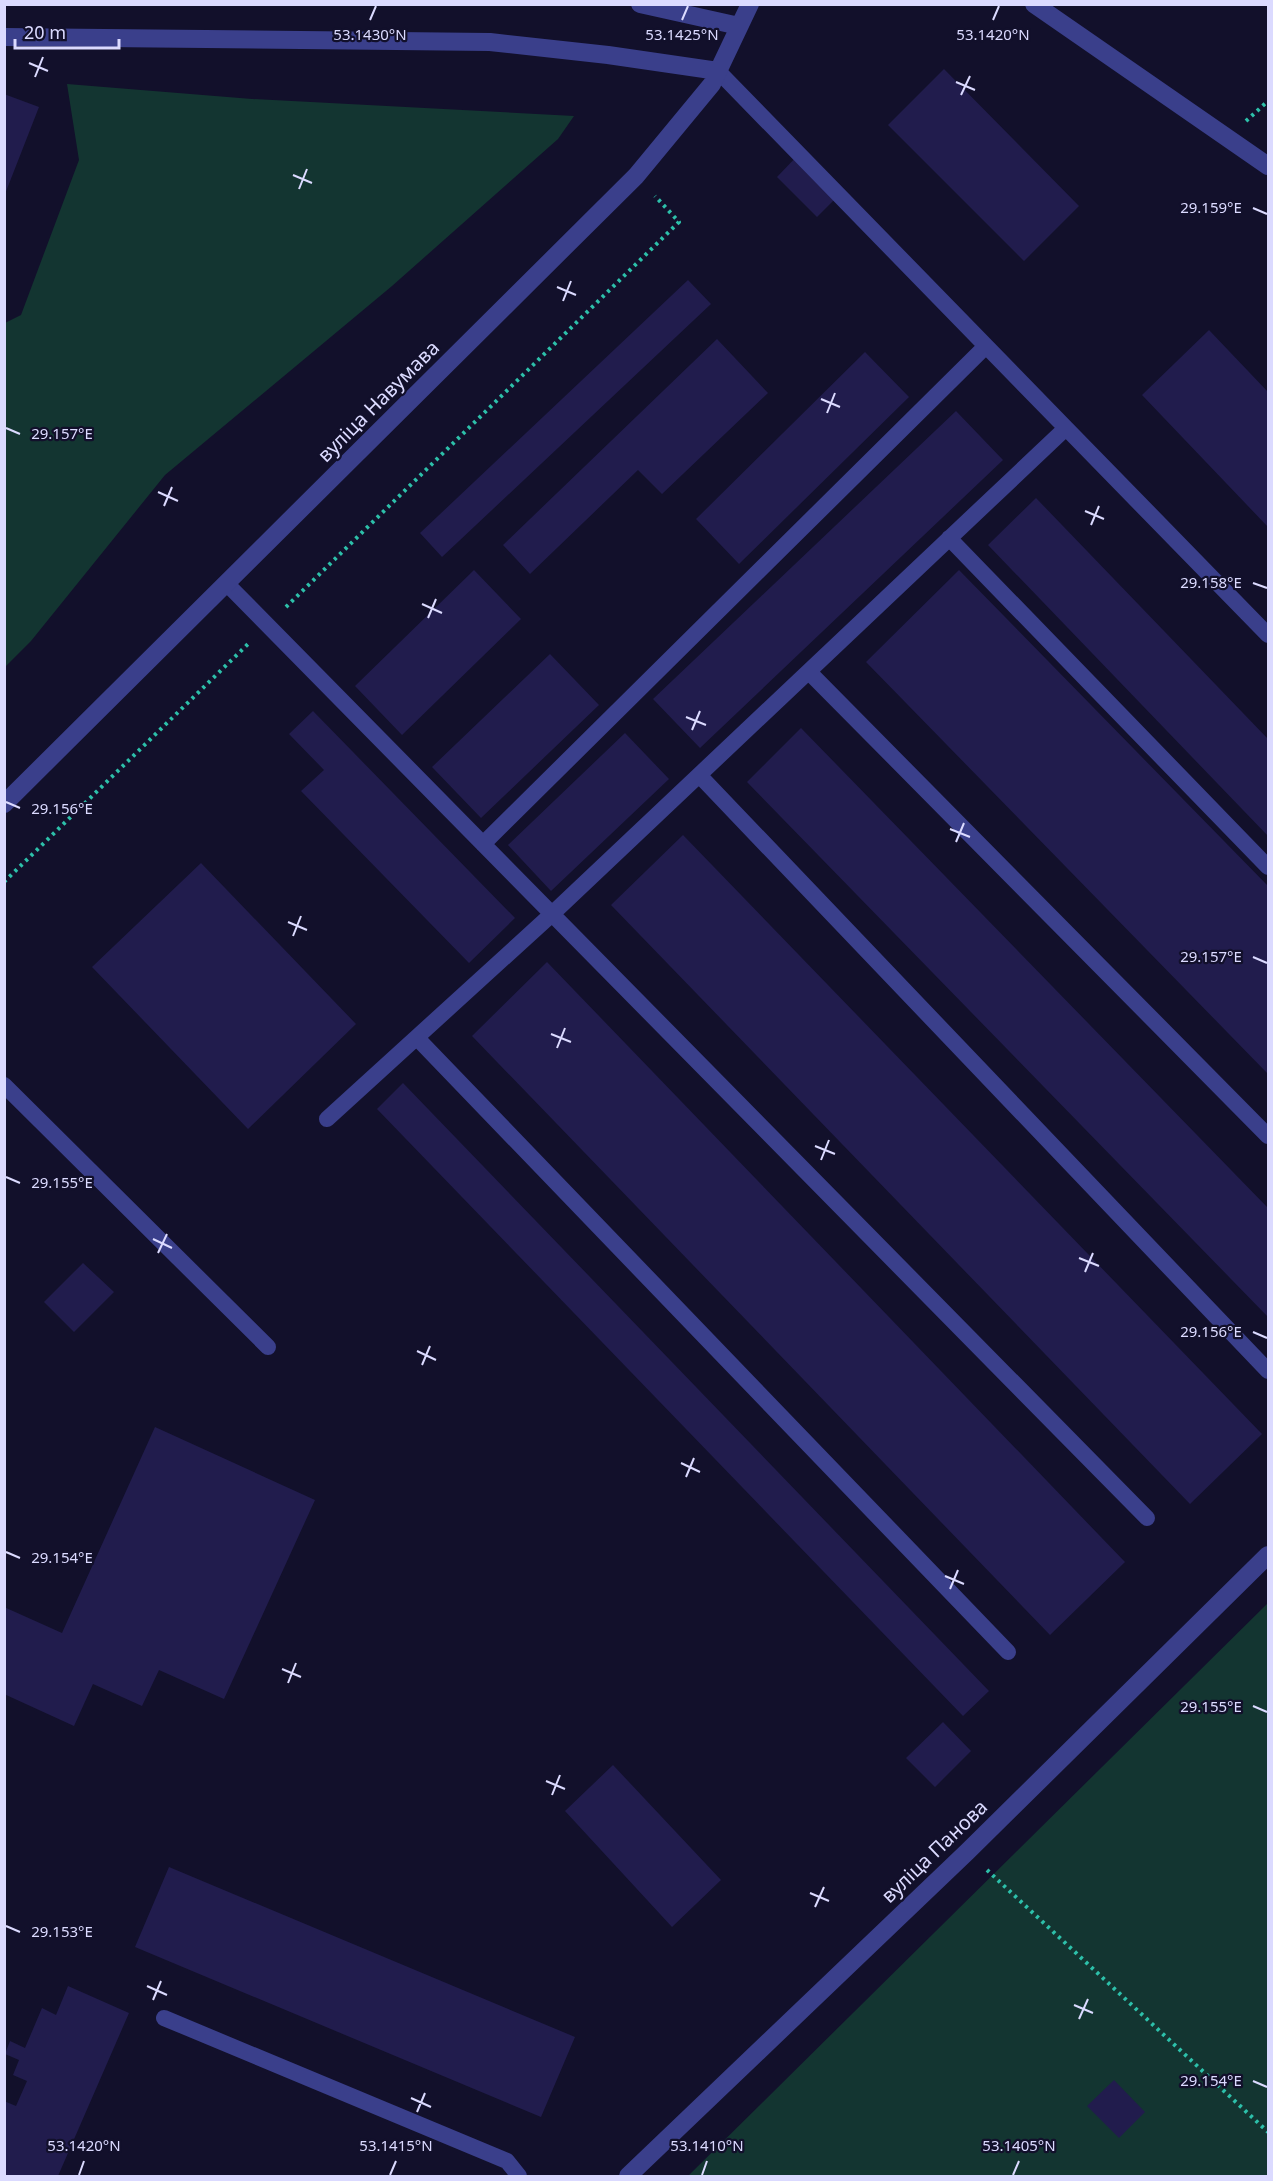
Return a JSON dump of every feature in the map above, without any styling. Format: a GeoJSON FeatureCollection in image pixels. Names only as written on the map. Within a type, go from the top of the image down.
{"type":"FeatureCollection","features":[{"type":"Feature","properties":{"kind":"street"},"geometry":{"type":"LineString","coordinates":[[640,4],[740,27]]}},
{"type":"Feature","properties":{"kind":"street","name":"вуліца Навумава"},"geometry":{"type":"LineString","coordinates":[[4,804],[636,176],[712,84],[750,4]]}},
{"type":"Feature","properties":{"kind":"street"},"geometry":{"type":"LineString","coordinates":[[1034,4],[1269,166]]}},
{"type":"Feature","properties":{"kind":"street"},"geometry":{"type":"LineString","coordinates":[[4,38],[490,42],[718,71]]}},
{"type":"Feature","properties":{"kind":"street","name":"вуліца Панова"},"geometry":{"type":"LineString","coordinates":[[628,2176],[967,1852],[1269,1555]]}},
{"type":"Feature","properties":{"kind":"lane"},"geometry":{"type":"LineString","coordinates":[[718,71],[1269,635]]}},
{"type":"Feature","properties":{"kind":"lane"},"geometry":{"type":"LineString","coordinates":[[483,844],[986,346]]}},
{"type":"Feature","properties":{"kind":"lane"},"geometry":{"type":"LineString","coordinates":[[327,1119],[700,776],[1066,428]]}},
{"type":"Feature","properties":{"kind":"lane"},"geometry":{"type":"LineString","coordinates":[[949,538],[1269,867]]}},
{"type":"Feature","properties":{"kind":"lane"},"geometry":{"type":"LineString","coordinates":[[226,583],[1147,1518]]}},
{"type":"Feature","properties":{"kind":"lane"},"geometry":{"type":"LineString","coordinates":[[809,672],[1269,1136]]}},
{"type":"Feature","properties":{"kind":"lane"},"geometry":{"type":"LineString","coordinates":[[700,776],[1269,1371]]}},
{"type":"Feature","properties":{"kind":"lane"},"geometry":{"type":"LineString","coordinates":[[417,1038],[1008,1652]]}},
{"type":"Feature","properties":{"kind":"lane"},"geometry":{"type":"LineString","coordinates":[[4,1085],[268,1347]]}},
{"type":"Feature","properties":{"kind":"lane"},"geometry":{"type":"LineString","coordinates":[[164,2018],[507,2161],[519,2176]]}},
{"type":"Feature","properties":{"kind":"path"},"geometry":{"type":"LineString","coordinates":[[4,882],[680,222],[654,195]]}},
{"type":"Feature","properties":{"kind":"path"},"geometry":{"type":"LineString","coordinates":[[967,1852],[1269,2132]]}},
{"type":"Feature","properties":{"kind":"green space"},"geometry":{"type":"Polygon","coordinates":[[[67,84],[252,99],[574,116],[558,139],[392,286],[165,475],[31,641],[5,667],[5,323],[21,315],[79,160],[67,84]]]}},
{"type":"Feature","properties":{"kind":"green space"},"geometry":{"type":"Polygon","coordinates":[[[1268,1603],[1268,2176],[688,2176],[1268,1603]]]}},
{"type":"Feature","properties":{"kind":"building"},"geometry":{"type":"Polygon","coordinates":[[[944,69],[1079,206],[1024,261],[888,125],[944,69]]]}},
{"type":"Feature","properties":{"kind":"building"},"geometry":{"type":"Polygon","coordinates":[[[4,94],[39,107],[5,194],[4,194],[4,94]]]}},
{"type":"Feature","properties":{"kind":"building"},"geometry":{"type":"Polygon","coordinates":[[[799,154],[839,195],[817,217],[777,177],[799,154]]]}},
{"type":"Feature","properties":{"kind":"building"},"geometry":{"type":"Polygon","coordinates":[[[688,280],[711,304],[442,557],[420,533],[688,280]]]}},
{"type":"Feature","properties":{"kind":"building"},"geometry":{"type":"Polygon","coordinates":[[[1209,330],[1268,392],[1268,527],[1142,395],[1209,330]]]}},
{"type":"Feature","properties":{"kind":"building"},"geometry":{"type":"Polygon","coordinates":[[[717,339],[768,393],[662,494],[638,470],[530,574],[503,545],[717,339]]]}},
{"type":"Feature","properties":{"kind":"building"},"geometry":{"type":"Polygon","coordinates":[[[865,352],[909,397],[739,564],[696,519],[865,352]]]}},
{"type":"Feature","properties":{"kind":"building"},"geometry":{"type":"Polygon","coordinates":[[[956,411],[1003,460],[700,748],[653,699],[956,411]]]}},
{"type":"Feature","properties":{"kind":"building"},"geometry":{"type":"Polygon","coordinates":[[[1036,498],[1268,739],[1268,836],[988,545],[1036,498]]]}},
{"type":"Feature","properties":{"kind":"building"},"geometry":{"type":"Polygon","coordinates":[[[474,570],[521,619],[402,735],[355,686],[474,570]]]}},
{"type":"Feature","properties":{"kind":"building"},"geometry":{"type":"Polygon","coordinates":[[[959,570],[1268,886],[1268,1074],[866,662],[959,570]]]}},
{"type":"Feature","properties":{"kind":"building"},"geometry":{"type":"Polygon","coordinates":[[[550,654],[599,705],[481,818],[432,767],[550,654]]]}},
{"type":"Feature","properties":{"kind":"building"},"geometry":{"type":"Polygon","coordinates":[[[313,711],[515,918],[469,963],[301,791],[324,770],[289,734],[313,711]]]}},
{"type":"Feature","properties":{"kind":"building"},"geometry":{"type":"Polygon","coordinates":[[[801,728],[1268,1208],[1268,1317],[747,782],[801,728]]]}},
{"type":"Feature","properties":{"kind":"building"},"geometry":{"type":"Polygon","coordinates":[[[625,733],[669,779],[551,891],[508,845],[625,733]]]}},
{"type":"Feature","properties":{"kind":"building"},"geometry":{"type":"Polygon","coordinates":[[[683,835],[1262,1434],[1190,1504],[611,905],[683,835]]]}},
{"type":"Feature","properties":{"kind":"building"},"geometry":{"type":"Polygon","coordinates":[[[201,863],[356,1024],[248,1129],[92,967],[201,863]]]}},
{"type":"Feature","properties":{"kind":"building"},"geometry":{"type":"Polygon","coordinates":[[[547,962],[1125,1562],[1050,1635],[472,1036],[547,962]]]}},
{"type":"Feature","properties":{"kind":"building"},"geometry":{"type":"Polygon","coordinates":[[[403,1083],[989,1691],[963,1716],[377,1109],[403,1083]]]}},
{"type":"Feature","properties":{"kind":"building"},"geometry":{"type":"Polygon","coordinates":[[[83,1263],[114,1292],[74,1332],[44,1302],[83,1263]]]}},
{"type":"Feature","properties":{"kind":"building"},"geometry":{"type":"Polygon","coordinates":[[[155,1427],[315,1500],[224,1699],[159,1670],[142,1706],[93,1684],[74,1726],[4,1694],[4,1607],[62,1633],[155,1427]]]}},
{"type":"Feature","properties":{"kind":"building"},"geometry":{"type":"Polygon","coordinates":[[[943,1722],[971,1751],[935,1787],[906,1758],[943,1722]]]}},
{"type":"Feature","properties":{"kind":"building"},"geometry":{"type":"Polygon","coordinates":[[[613,1765],[721,1880],[672,1927],[565,1811],[613,1765]]]}},
{"type":"Feature","properties":{"kind":"building"},"geometry":{"type":"Polygon","coordinates":[[[169,1867],[575,2037],[541,2117],[135,1947],[169,1867]]]}},
{"type":"Feature","properties":{"kind":"building"},"geometry":{"type":"Polygon","coordinates":[[[68,1986],[129,2013],[58,2176],[4,2176],[4,2101],[16,2106],[27,2081],[13,2075],[19,2060],[5,2054],[10,2041],[25,2048],[42,2008],[56,2015],[68,1986]]]}},
{"type":"Feature","properties":{"kind":"building"},"geometry":{"type":"Polygon","coordinates":[[[1114,2080],[1145,2112],[1119,2138],[1087,2106],[1114,2080]]]}}]}
